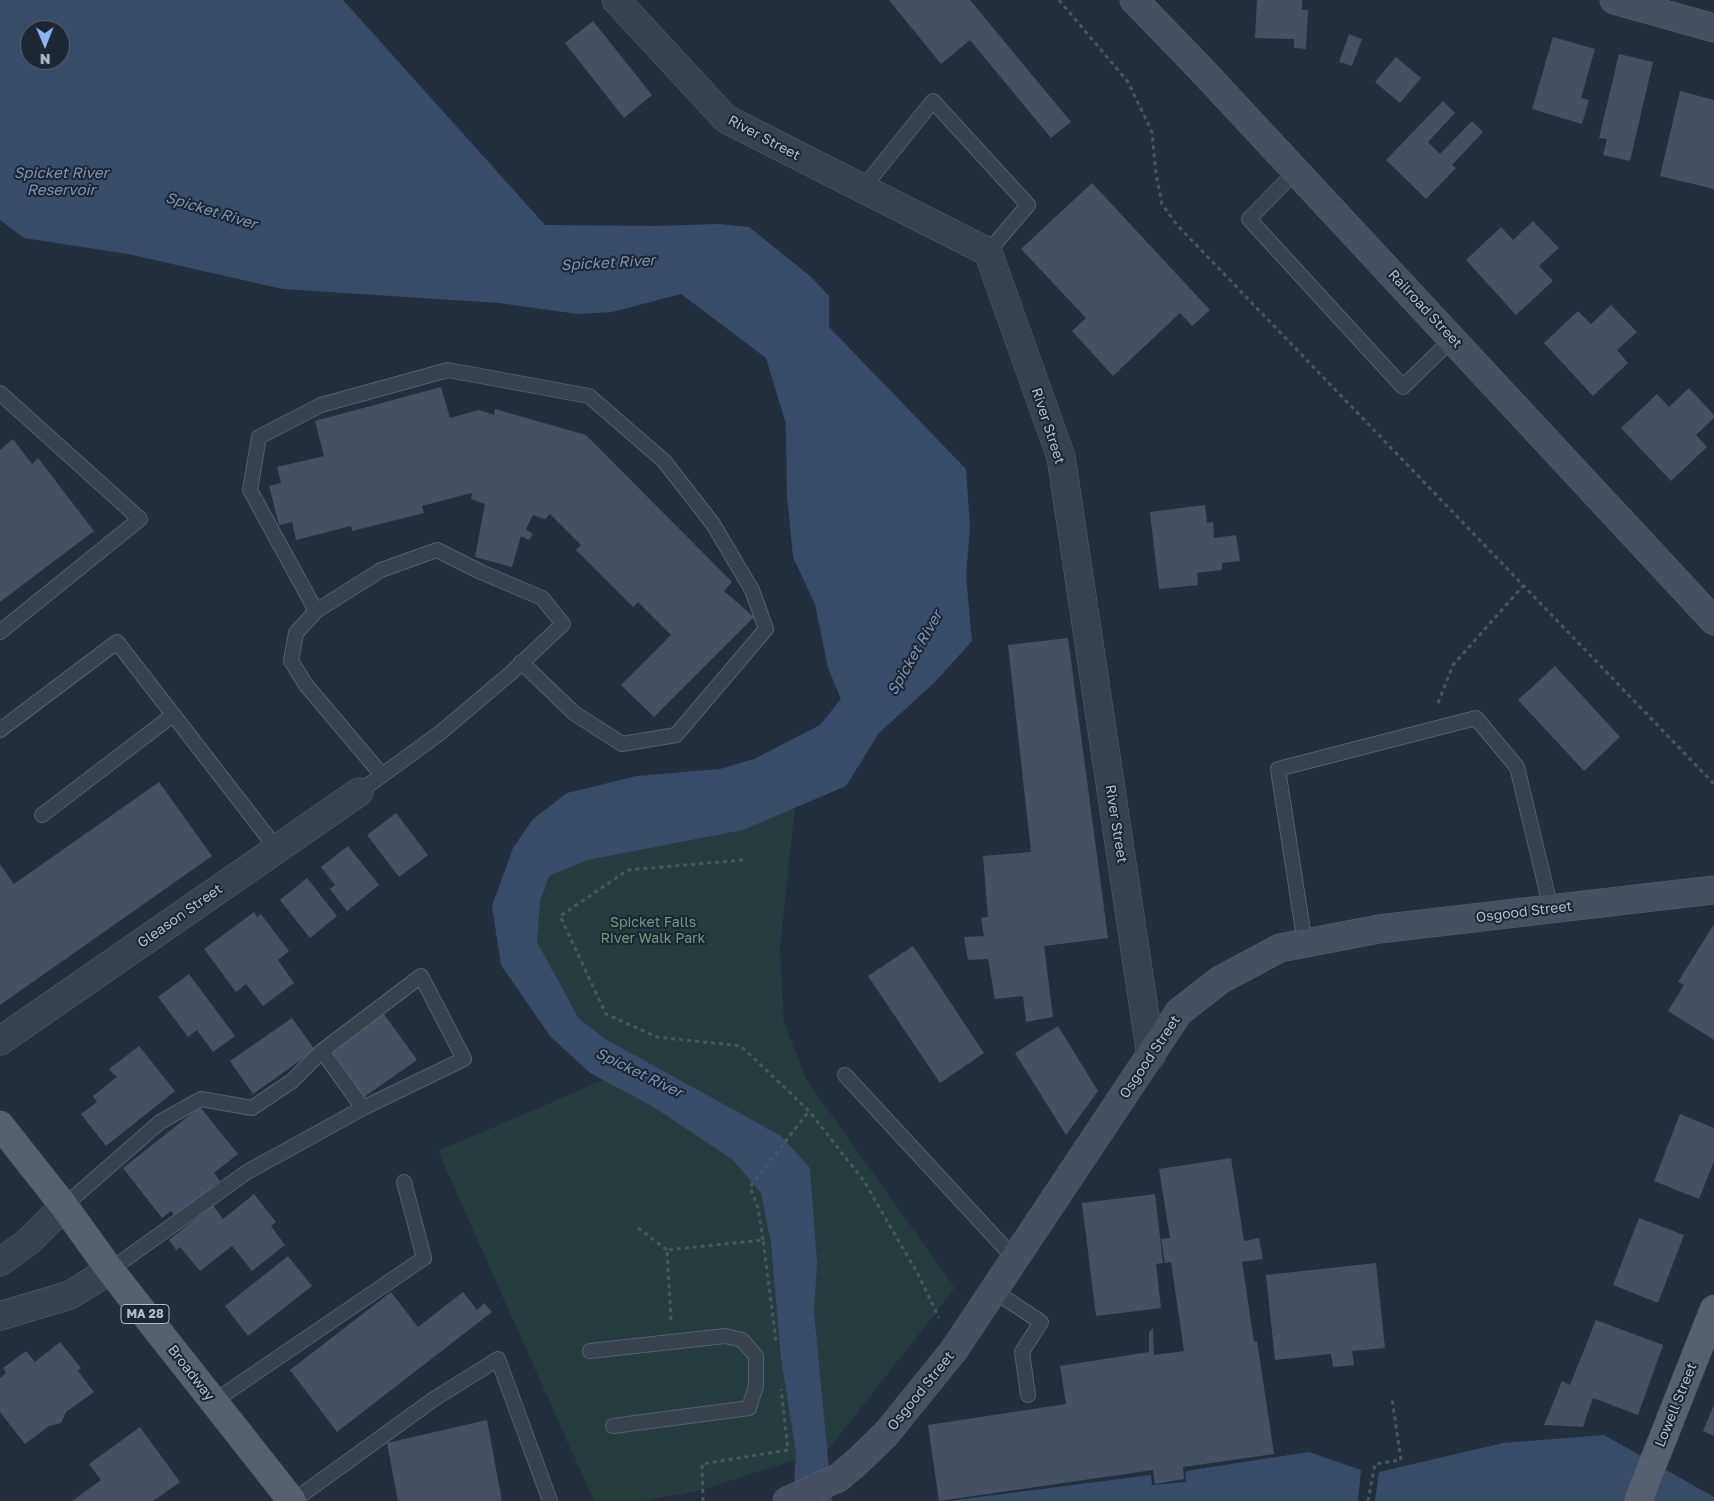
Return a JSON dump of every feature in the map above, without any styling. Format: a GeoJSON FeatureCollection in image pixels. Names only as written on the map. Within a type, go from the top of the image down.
{"type":"FeatureCollection","features":[{"type":"Feature","properties":{"kind":"main road","name":"Railroad Street"},"geometry":{"type":"LineString","coordinates":[[1134,0],[1714,620]]}},
{"type":"Feature","properties":{"kind":"main road"},"geometry":{"type":"LineString","coordinates":[[1614,0],[1714,28]]}},
{"type":"Feature","properties":{"kind":"main road","name":"Osgood Street"},"geometry":{"type":"LineString","coordinates":[[787,1501],[838,1478],[886,1434],[954,1350],[1179,1012],[1220,980],[1280,948],[1378,929],[1714,890]]}},
{"type":"Feature","properties":{"kind":"main road","name":"Broadway"},"geometry":{"type":"LineString","coordinates":[[0,1125],[64,1206],[110,1270],[293,1501]]}},
{"type":"Feature","properties":{"kind":"main road","name":"Lowell Street"},"geometry":{"type":"LineString","coordinates":[[1638,1501],[1712,1320]]}},
{"type":"Feature","properties":{"kind":"street","name":"River Street"},"geometry":{"type":"LineString","coordinates":[[616,0],[726,119],[988,252],[1061,456],[1150,1056]]}},
{"type":"Feature","properties":{"kind":"street","name":"Gleason Street"},"geometry":{"type":"LineString","coordinates":[[0,1040],[359,792]]}},
{"type":"Feature","properties":{"kind":"street"},"geometry":{"type":"LineString","coordinates":[[0,1262],[28,1242],[64,1206]]}},
{"type":"Feature","properties":{"kind":"street"},"geometry":{"type":"LineString","coordinates":[[0,1316],[70,1295],[110,1270]]}},
{"type":"Feature","properties":{"kind":"lane"},"geometry":{"type":"LineString","coordinates":[[863,188],[933,101],[1028,205],[988,252]]}},
{"type":"Feature","properties":{"kind":"lane"},"geometry":{"type":"LineString","coordinates":[[1296,171],[1249,219],[1403,387],[1452,339]]}},
{"type":"Feature","properties":{"kind":"lane"},"geometry":{"type":"LineString","coordinates":[[316,611],[250,490],[259,437],[321,405],[448,370],[589,396],[664,461],[713,524],[752,590],[766,629],[676,735],[622,744],[574,713],[522,662]]}},
{"type":"Feature","properties":{"kind":"lane"},"geometry":{"type":"LineString","coordinates":[[0,393],[140,519],[0,632]]}},
{"type":"Feature","properties":{"kind":"lane"},"geometry":{"type":"LineString","coordinates":[[359,792],[440,733],[563,624],[542,598],[481,572],[437,550],[381,570],[316,611],[296,633],[291,661],[306,685],[382,775]]}},
{"type":"Feature","properties":{"kind":"lane"},"geometry":{"type":"LineString","coordinates":[[0,730],[117,642],[277,849]]}},
{"type":"Feature","properties":{"kind":"lane"},"geometry":{"type":"LineString","coordinates":[[42,815],[173,715]]}},
{"type":"Feature","properties":{"kind":"lane"},"geometry":{"type":"LineString","coordinates":[[1305,944],[1278,769],[1476,718],[1517,767],[1551,909]]}},
{"type":"Feature","properties":{"kind":"lane"},"geometry":{"type":"LineString","coordinates":[[64,1206],[160,1122],[200,1099],[252,1108],[292,1082],[322,1051],[421,976],[464,1060],[363,1108],[247,1172],[110,1270]]}},
{"type":"Feature","properties":{"kind":"lane"},"geometry":{"type":"LineString","coordinates":[[322,1051],[363,1108]]}},
{"type":"Feature","properties":{"kind":"lane"},"geometry":{"type":"LineString","coordinates":[[845,1074],[1015,1259]]}},
{"type":"Feature","properties":{"kind":"lane"},"geometry":{"type":"LineString","coordinates":[[214,1402],[424,1258],[404,1182]]}},
{"type":"Feature","properties":{"kind":"lane"},"geometry":{"type":"LineString","coordinates":[[994,1291],[1041,1322],[1022,1352],[1028,1395]]}},
{"type":"Feature","properties":{"kind":"lane"},"geometry":{"type":"LineString","coordinates":[[590,1350],[725,1336],[742,1340],[756,1356],[756,1386],[750,1408],[613,1426]]}},
{"type":"Feature","properties":{"kind":"lane"},"geometry":{"type":"LineString","coordinates":[[293,1501],[434,1400],[498,1359],[550,1501]]}},
{"type":"Feature","properties":{"kind":"path"},"geometry":{"type":"LineString","coordinates":[[1059,0],[1128,82],[1152,132],[1156,174],[1162,204],[1177,225],[1714,784]]}},
{"type":"Feature","properties":{"kind":"path"},"geometry":{"type":"LineString","coordinates":[[1428,730],[1453,665],[1523,586]]}},
{"type":"Feature","properties":{"kind":"path"},"geometry":{"type":"LineString","coordinates":[[743,860],[628,870],[560,916],[606,1014],[657,1037],[741,1046],[809,1110],[864,1181],[919,1276],[954,1350]]}},
{"type":"Feature","properties":{"kind":"path"},"geometry":{"type":"LineString","coordinates":[[777,1348],[758,1208],[750,1187],[809,1110]]}},
{"type":"Feature","properties":{"kind":"path"},"geometry":{"type":"LineString","coordinates":[[638,1228],[667,1250],[763,1240]]}},
{"type":"Feature","properties":{"kind":"path"},"geometry":{"type":"LineString","coordinates":[[667,1250],[672,1341]]}},
{"type":"Feature","properties":{"kind":"path"},"geometry":{"type":"LineString","coordinates":[[703,1501],[702,1464],[788,1450],[781,1386]]}},
{"type":"Feature","properties":{"kind":"path"},"geometry":{"type":"LineString","coordinates":[[1368,1501],[1375,1464],[1402,1460],[1392,1398]]}},
{"type":"Feature","properties":{"kind":"green space","name":"Spicket Falls River Walk Park"},"geometry":{"type":"Polygon","coordinates":[[[796,797],[780,948],[784,1022],[806,1079],[955,1288],[828,1450],[694,1492],[641,1501],[594,1501],[438,1151],[619,1073],[519,962],[534,847],[796,797]]]}},
{"type":"Feature","properties":{"kind":"water"},"geometry":{"type":"Polygon","coordinates":[[[0,0],[343,0],[545,225],[656,226],[719,224],[749,227],[810,276],[829,296],[829,327],[966,469],[970,527],[966,576],[972,641],[935,682],[879,733],[846,786],[743,830],[587,860],[549,876],[540,901],[537,942],[579,1019],[607,1040],[781,1136],[810,1168],[817,1263],[814,1311],[832,1501],[793,1501],[796,1452],[781,1358],[771,1243],[761,1193],[733,1160],[652,1106],[590,1073],[550,1036],[501,965],[492,906],[513,848],[533,819],[567,793],[637,776],[720,769],[754,759],[820,725],[841,699],[828,668],[815,604],[793,557],[787,496],[786,424],[766,358],[681,294],[612,312],[578,314],[499,303],[283,289],[128,254],[24,238],[0,220],[0,0]]]}},
{"type":"Feature","properties":{"kind":"water"},"geometry":{"type":"Polygon","coordinates":[[[1604,1435],[1714,1497],[1714,1501],[1375,1501],[1379,1472],[1503,1443],[1604,1435]]]}},
{"type":"Feature","properties":{"kind":"water"},"geometry":{"type":"Polygon","coordinates":[[[1309,1452],[1361,1470],[1358,1501],[948,1501],[1151,1475],[1152,1485],[1186,1482],[1186,1471],[1309,1452]]]}},
{"type":"Feature","properties":{"kind":"building"},"geometry":{"type":"Polygon","coordinates":[[[889,0],[970,0],[1071,122],[1051,138],[970,40],[941,64],[889,0]]]}},
{"type":"Feature","properties":{"kind":"building"},"geometry":{"type":"Polygon","coordinates":[[[1257,0],[1302,0],[1302,10],[1308,10],[1306,49],[1294,48],[1294,39],[1255,38],[1257,0]]]}},
{"type":"Feature","properties":{"kind":"building"},"geometry":{"type":"Polygon","coordinates":[[[593,21],[652,95],[624,118],[565,43],[593,21]]]}},
{"type":"Feature","properties":{"kind":"building"},"geometry":{"type":"Polygon","coordinates":[[[1349,34],[1362,39],[1352,66],[1339,62],[1349,34]]]}},
{"type":"Feature","properties":{"kind":"building"},"geometry":{"type":"Polygon","coordinates":[[[1553,37],[1595,49],[1581,98],[1589,100],[1582,124],[1532,109],[1553,37]]]}},
{"type":"Feature","properties":{"kind":"building"},"geometry":{"type":"Polygon","coordinates":[[[1619,54],[1653,62],[1630,161],[1603,155],[1607,139],[1599,138],[1619,54]]]}},
{"type":"Feature","properties":{"kind":"building"},"geometry":{"type":"Polygon","coordinates":[[[1396,57],[1421,78],[1400,103],[1375,82],[1396,57]]]}},
{"type":"Feature","properties":{"kind":"building"},"geometry":{"type":"Polygon","coordinates":[[[1680,91],[1714,100],[1714,189],[1660,176],[1680,91]]]}},
{"type":"Feature","properties":{"kind":"building"},"geometry":{"type":"Polygon","coordinates":[[[1443,101],[1455,113],[1428,142],[1440,154],[1472,121],[1483,132],[1452,165],[1456,168],[1426,199],[1386,160],[1443,101]]]}},
{"type":"Feature","properties":{"kind":"building"},"geometry":{"type":"Polygon","coordinates":[[[1092,183],[1210,310],[1192,326],[1180,313],[1113,376],[1072,331],[1086,318],[1021,249],[1092,183]]]}},
{"type":"Feature","properties":{"kind":"building"},"geometry":{"type":"Polygon","coordinates":[[[1533,221],[1559,248],[1539,266],[1553,281],[1516,315],[1466,260],[1501,227],[1513,240],[1533,221]]]}},
{"type":"Feature","properties":{"kind":"building"},"geometry":{"type":"Polygon","coordinates":[[[1611,305],[1637,332],[1617,350],[1628,363],[1593,396],[1544,343],[1578,311],[1591,324],[1611,305]]]}},
{"type":"Feature","properties":{"kind":"building"},"geometry":{"type":"Polygon","coordinates":[[[441,387],[450,418],[479,410],[494,415],[495,409],[586,435],[732,582],[724,591],[754,617],[654,717],[621,685],[671,635],[638,602],[633,607],[576,550],[581,545],[550,514],[545,519],[533,515],[526,529],[533,534],[529,540],[521,536],[512,567],[475,557],[485,504],[471,499],[472,493],[422,506],[424,513],[352,531],[351,526],[296,540],[292,522],[279,525],[269,486],[281,483],[277,467],[324,456],[315,421],[441,387]]]}},
{"type":"Feature","properties":{"kind":"building"},"geometry":{"type":"Polygon","coordinates":[[[1689,388],[1714,415],[1714,418],[1696,435],[1707,447],[1671,481],[1621,428],[1657,394],[1669,407],[1689,388]]]}},
{"type":"Feature","properties":{"kind":"building"},"geometry":{"type":"Polygon","coordinates":[[[13,439],[32,464],[38,458],[94,531],[0,602],[0,450],[13,439]]]}},
{"type":"Feature","properties":{"kind":"building"},"geometry":{"type":"Polygon","coordinates":[[[1205,505],[1207,523],[1213,522],[1214,538],[1236,535],[1240,561],[1222,563],[1222,570],[1197,573],[1198,585],[1159,589],[1150,512],[1205,505]]]}},
{"type":"Feature","properties":{"kind":"building"},"geometry":{"type":"Polygon","coordinates":[[[1068,638],[1108,938],[1044,946],[1053,1017],[1026,1022],[1023,996],[995,999],[988,959],[968,960],[964,937],[984,936],[981,918],[988,917],[983,856],[1031,852],[1008,645],[1068,638]]]}},
{"type":"Feature","properties":{"kind":"building"},"geometry":{"type":"Polygon","coordinates":[[[1555,666],[1620,737],[1584,771],[1518,700],[1555,666]]]}},
{"type":"Feature","properties":{"kind":"building"},"geometry":{"type":"Polygon","coordinates":[[[159,782],[212,856],[0,1005],[0,864],[14,884],[159,782]]]}},
{"type":"Feature","properties":{"kind":"building"},"geometry":{"type":"Polygon","coordinates":[[[396,813],[428,855],[399,877],[367,835],[396,813]]]}},
{"type":"Feature","properties":{"kind":"building"},"geometry":{"type":"Polygon","coordinates":[[[348,846],[379,885],[347,911],[330,889],[335,885],[321,867],[348,846]]]}},
{"type":"Feature","properties":{"kind":"building"},"geometry":{"type":"Polygon","coordinates":[[[307,878],[337,916],[310,938],[280,900],[307,878]]]}},
{"type":"Feature","properties":{"kind":"building"},"geometry":{"type":"Polygon","coordinates":[[[254,912],[257,917],[261,914],[289,951],[278,960],[294,983],[263,1006],[246,984],[236,992],[204,949],[254,912]]]}},
{"type":"Feature","properties":{"kind":"building"},"geometry":{"type":"Polygon","coordinates":[[[1714,924],[1714,1040],[1668,1011],[1684,985],[1678,982],[1714,924]]]}},
{"type":"Feature","properties":{"kind":"building"},"geometry":{"type":"Polygon","coordinates":[[[913,946],[984,1053],[940,1083],[868,976],[913,946]]]}},
{"type":"Feature","properties":{"kind":"building"},"geometry":{"type":"Polygon","coordinates":[[[189,974],[235,1036],[213,1052],[197,1030],[188,1037],[158,997],[189,974]]]}},
{"type":"Feature","properties":{"kind":"building"},"geometry":{"type":"Polygon","coordinates":[[[384,1014],[417,1060],[364,1097],[331,1050],[384,1014]]]}},
{"type":"Feature","properties":{"kind":"building"},"geometry":{"type":"Polygon","coordinates":[[[292,1018],[315,1050],[253,1094],[230,1061],[292,1018]]]}},
{"type":"Feature","properties":{"kind":"building"},"geometry":{"type":"Polygon","coordinates":[[[1058,1026],[1098,1091],[1066,1135],[1015,1053],[1058,1026]]]}},
{"type":"Feature","properties":{"kind":"building"},"geometry":{"type":"Polygon","coordinates":[[[139,1046],[175,1091],[106,1146],[81,1114],[97,1102],[93,1096],[117,1077],[109,1069],[139,1046]]]}},
{"type":"Feature","properties":{"kind":"building"},"geometry":{"type":"Polygon","coordinates":[[[200,1107],[238,1154],[214,1173],[220,1181],[175,1216],[171,1211],[162,1218],[123,1168],[200,1107]]]}},
{"type":"Feature","properties":{"kind":"building"},"geometry":{"type":"Polygon","coordinates":[[[1680,1114],[1714,1128],[1714,1161],[1699,1199],[1654,1181],[1680,1114]]]}},
{"type":"Feature","properties":{"kind":"building"},"geometry":{"type":"Polygon","coordinates":[[[1231,1158],[1244,1241],[1259,1238],[1263,1259],[1242,1262],[1254,1342],[1257,1341],[1274,1454],[1183,1467],[1184,1479],[1155,1484],[1153,1470],[939,1501],[928,1425],[1066,1404],[1060,1366],[1149,1352],[1149,1332],[1153,1328],[1154,1355],[1184,1351],[1171,1262],[1165,1263],[1161,1239],[1170,1238],[1159,1169],[1231,1158]]]}},
{"type":"Feature","properties":{"kind":"building"},"geometry":{"type":"Polygon","coordinates":[[[254,1194],[276,1222],[271,1226],[285,1245],[252,1271],[232,1246],[200,1271],[180,1247],[176,1250],[169,1240],[213,1205],[223,1219],[254,1194]]]}},
{"type":"Feature","properties":{"kind":"building"},"geometry":{"type":"Polygon","coordinates":[[[1155,1194],[1163,1263],[1156,1264],[1161,1308],[1096,1316],[1082,1203],[1155,1194]]]}},
{"type":"Feature","properties":{"kind":"building"},"geometry":{"type":"Polygon","coordinates":[[[1639,1218],[1684,1235],[1658,1303],[1613,1285],[1639,1218]]]}},
{"type":"Feature","properties":{"kind":"building"},"geometry":{"type":"Polygon","coordinates":[[[288,1256],[312,1286],[248,1336],[225,1306],[288,1256]]]}},
{"type":"Feature","properties":{"kind":"building"},"geometry":{"type":"Polygon","coordinates":[[[1376,1263],[1385,1348],[1352,1351],[1354,1365],[1333,1367],[1331,1354],[1275,1360],[1266,1275],[1376,1263]]]}},
{"type":"Feature","properties":{"kind":"building"},"geometry":{"type":"Polygon","coordinates":[[[391,1292],[418,1327],[463,1292],[477,1310],[484,1303],[492,1312],[337,1432],[290,1370],[391,1292]]]}},
{"type":"Feature","properties":{"kind":"building"},"geometry":{"type":"Polygon","coordinates":[[[1596,1320],[1663,1345],[1638,1415],[1593,1398],[1583,1427],[1544,1425],[1562,1381],[1570,1385],[1596,1320]]]}},
{"type":"Feature","properties":{"kind":"building"},"geometry":{"type":"Polygon","coordinates":[[[60,1342],[81,1368],[78,1371],[94,1392],[66,1412],[61,1423],[49,1426],[25,1444],[0,1412],[0,1378],[6,1373],[3,1368],[26,1351],[35,1362],[60,1342]]]}},
{"type":"Feature","properties":{"kind":"building"},"geometry":{"type":"Polygon","coordinates":[[[1714,1405],[1714,1436],[1703,1431],[1714,1405]]]}},
{"type":"Feature","properties":{"kind":"building"},"geometry":{"type":"Polygon","coordinates":[[[487,1420],[502,1501],[398,1501],[387,1443],[487,1420]]]}},
{"type":"Feature","properties":{"kind":"building"},"geometry":{"type":"Polygon","coordinates":[[[140,1427],[180,1482],[153,1501],[72,1501],[101,1480],[89,1464],[140,1427]]]}},
{"type":"Feature","properties":{"kind":"water label","name":"Spicket River Reservoir"},"geometry":{"type":"Point","coordinates":[61,182]}},
{"type":"Feature","properties":{"kind":"water label","name":"Spicket River"},"geometry":{"type":"Point","coordinates":[211,211]}},
{"type":"Feature","properties":{"kind":"water label","name":"Spicket River"},"geometry":{"type":"Point","coordinates":[608,263]}},
{"type":"Feature","properties":{"kind":"water label","name":"Spicket River"},"geometry":{"type":"Point","coordinates":[915,653]}},
{"type":"Feature","properties":{"kind":"water label","name":"Spicket River"},"geometry":{"type":"Point","coordinates":[639,1073]}}]}
